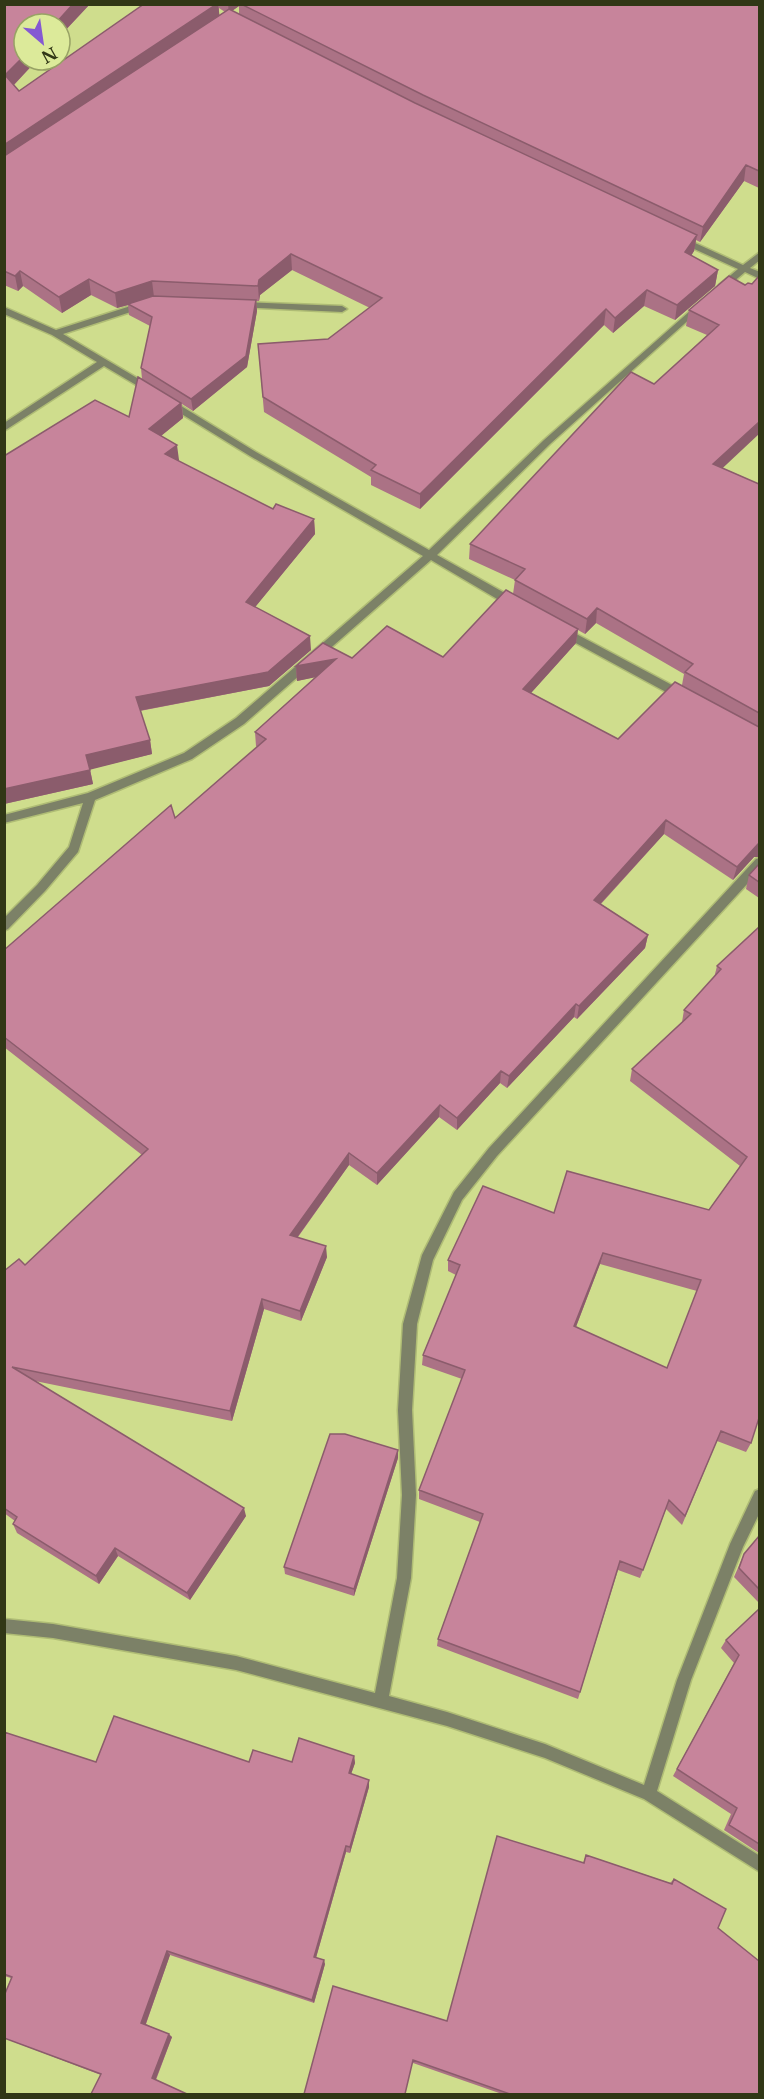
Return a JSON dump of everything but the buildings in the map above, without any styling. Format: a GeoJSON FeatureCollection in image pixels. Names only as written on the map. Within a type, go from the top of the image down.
{"type":"FeatureCollection","features":[{"type":"Feature","properties":{"kind":"street"},"geometry":{"type":"LineString","coordinates":[[672,235],[759,276]]}},
{"type":"Feature","properties":{"kind":"street"},"geometry":{"type":"LineString","coordinates":[[4,819],[90,797],[188,756],[240,721],[429,556],[547,442],[666,333],[759,255]]}},
{"type":"Feature","properties":{"kind":"street"},"geometry":{"type":"LineString","coordinates":[[55,333],[154,302]]}},
{"type":"Feature","properties":{"kind":"street"},"geometry":{"type":"LineString","coordinates":[[236,305],[342,309]]}},
{"type":"Feature","properties":{"kind":"street"},"geometry":{"type":"LineString","coordinates":[[4,310],[55,333],[105,361],[253,454],[521,608]]}},
{"type":"Feature","properties":{"kind":"street"},"geometry":{"type":"LineString","coordinates":[[4,428],[105,361]]}},
{"type":"Feature","properties":{"kind":"street"},"geometry":{"type":"LineString","coordinates":[[552,625],[687,698]]}},
{"type":"Feature","properties":{"kind":"street"},"geometry":{"type":"LineString","coordinates":[[4,926],[41,888],[74,849],[90,797]]}},
{"type":"Feature","properties":{"kind":"street"},"geometry":{"type":"LineString","coordinates":[[381,1700],[404,1578],[409,1495],[405,1410],[410,1324],[428,1259],[458,1196],[493,1152],[759,862]]}},
{"type":"Feature","properties":{"kind":"street"},"geometry":{"type":"LineString","coordinates":[[649,1794],[684,1680],[737,1544],[759,1496]]}},
{"type":"Feature","properties":{"kind":"street"},"geometry":{"type":"LineString","coordinates":[[4,1626],[53,1631],[236,1663],[381,1700],[545,1751],[649,1794],[759,1865]]}}]}
